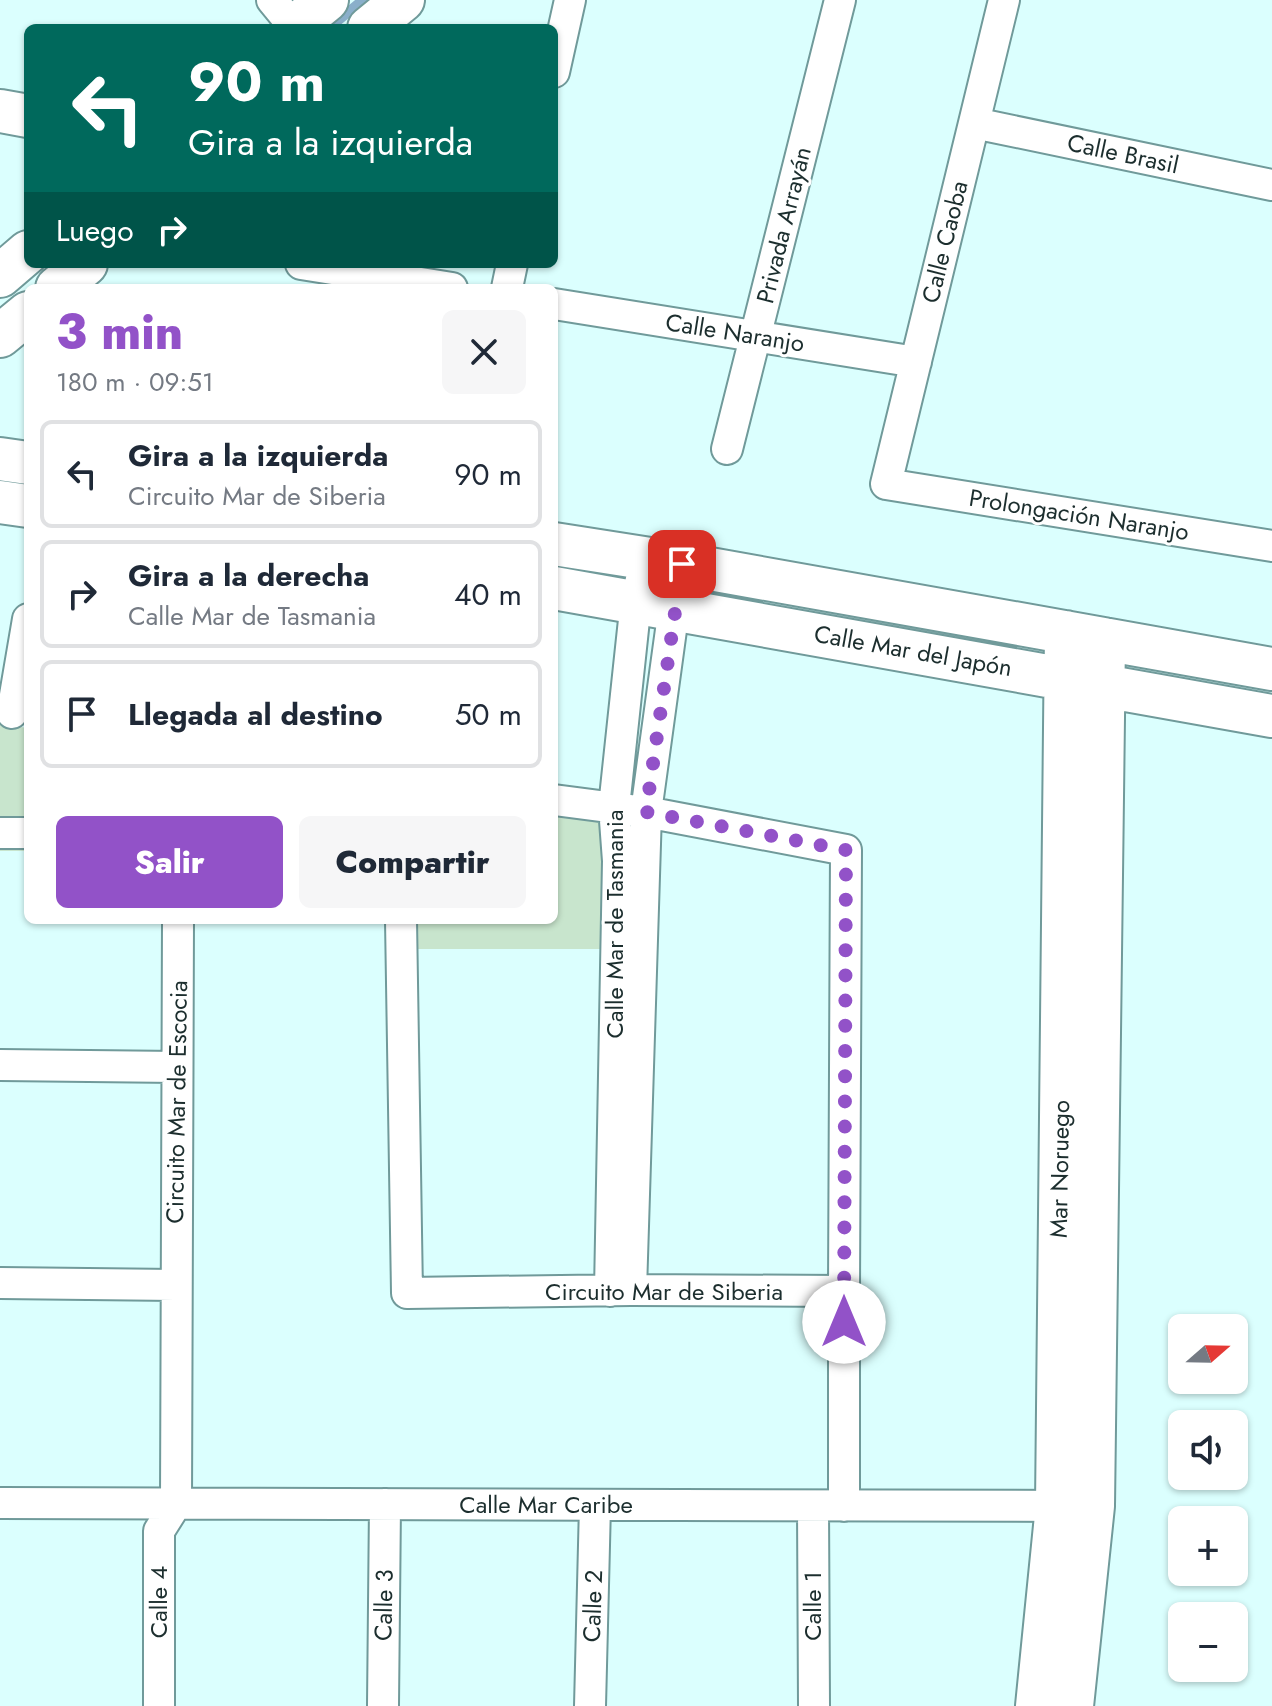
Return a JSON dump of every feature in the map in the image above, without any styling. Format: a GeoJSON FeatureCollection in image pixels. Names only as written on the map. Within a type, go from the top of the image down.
{"type":"FeatureCollection","features":[{"type":"Feature","properties":{"kind":"street"},"geometry":{"type":"LineString","coordinates":[[272,0],[291,24]]}},
{"type":"Feature","properties":{"kind":"street"},"geometry":{"type":"LineString","coordinates":[[299,24],[327,0]]}},
{"type":"Feature","properties":{"kind":"street"},"geometry":{"type":"LineString","coordinates":[[374,24],[403,0]]}},
{"type":"Feature","properties":{"kind":"street"},"geometry":{"type":"LineString","coordinates":[[558,54],[570,0]]}},
{"type":"Feature","properties":{"kind":"street","name":"Privada Arrayán"},"geometry":{"type":"LineString","coordinates":[[727,449],[840,0]]}},
{"type":"Feature","properties":{"kind":"street","name":"Calle Caoba"},"geometry":{"type":"LineString","coordinates":[[886,484],[1004,0]]}},
{"type":"Feature","properties":{"kind":"street"},"geometry":{"type":"LineString","coordinates":[[0,111],[24,115]]}},
{"type":"Feature","properties":{"kind":"street","name":"Calle Brasil"},"geometry":{"type":"LineString","coordinates":[[974,123],[1272,185]]}},
{"type":"Feature","properties":{"kind":"street"},"geometry":{"type":"LineString","coordinates":[[0,276],[24,255]]}},
{"type":"Feature","properties":{"kind":"street"},"geometry":{"type":"LineString","coordinates":[[62,284],[81,268]]}},
{"type":"Feature","properties":{"kind":"street"},"geometry":{"type":"LineString","coordinates":[[326,268],[427,284]]}},
{"type":"Feature","properties":{"kind":"street","name":"Calle Naranjo"},"geometry":{"type":"LineString","coordinates":[[558,305],[916,362]]}},
{"type":"Feature","properties":{"kind":"street"},"geometry":{"type":"LineString","coordinates":[[0,336],[24,316]]}},
{"type":"Feature","properties":{"kind":"street"},"geometry":{"type":"LineString","coordinates":[[8,507],[12,461]]}},
{"type":"Feature","properties":{"kind":"street","name":"Prolongación Naranjo"},"geometry":{"type":"LineString","coordinates":[[886,484],[1272,546]]}},
{"type":"Feature","properties":{"kind":"street","name":"Calle Mar del Japón"},"geometry":{"type":"LineString","coordinates":[[558,545],[1272,669]]}},
{"type":"Feature","properties":{"kind":"street","name":"Calle Mar de Tasmania"},"geometry":{"type":"LineString","coordinates":[[621,1291],[618,861],[614,807],[664,561]]}},
{"type":"Feature","properties":{"kind":"street","name":"Calle Mar del Japón"},"geometry":{"type":"LineString","coordinates":[[558,589],[1272,716]]}},
{"type":"Feature","properties":{"kind":"street","name":"Calle Mar de Tasmania"},"geometry":{"type":"LineString","coordinates":[[621,1291],[655,604]]}},
{"type":"Feature","properties":{"kind":"street","name":"Mar Noruego"},"geometry":{"type":"LineString","coordinates":[[1072,1706],[1085,635]]}},
{"type":"Feature","properties":{"kind":"street"},"geometry":{"type":"LineString","coordinates":[[13,713],[24,644]]}},
{"type":"Feature","properties":{"kind":"street"},"geometry":{"type":"LineString","coordinates":[[558,800],[646,812],[846,850],[844,1506]]}},
{"type":"Feature","properties":{"kind":"street"},"geometry":{"type":"LineString","coordinates":[[0,833],[24,833]]}},
{"type":"Feature","properties":{"kind":"street","name":"Circuito Mar de Escocia"},"geometry":{"type":"LineString","coordinates":[[176,1504],[178,924]]}},
{"type":"Feature","properties":{"kind":"street","name":"Circuito Mar de Siberia"},"geometry":{"type":"LineString","coordinates":[[401,924],[407,1293],[844,1291]]}},
{"type":"Feature","properties":{"kind":"street"},"geometry":{"type":"LineString","coordinates":[[0,1065],[177,1067]]}},
{"type":"Feature","properties":{"kind":"street"},"geometry":{"type":"LineString","coordinates":[[0,1283],[175,1285]]}},
{"type":"Feature","properties":{"kind":"street","name":"Calle Mar Caribe"},"geometry":{"type":"LineString","coordinates":[[0,1503],[1075,1506]]}},
{"type":"Feature","properties":{"kind":"street","name":"Calle 4"},"geometry":{"type":"LineString","coordinates":[[159,1706],[159,1531],[176,1504]]}},
{"type":"Feature","properties":{"kind":"street","name":"Calle 3"},"geometry":{"type":"LineString","coordinates":[[383,1706],[385,1504]]}},
{"type":"Feature","properties":{"kind":"street","name":"Calle 2"},"geometry":{"type":"LineString","coordinates":[[590,1706],[595,1505]]}},
{"type":"Feature","properties":{"kind":"street","name":"Calle 1"},"geometry":{"type":"LineString","coordinates":[[813,1506],[814,1706]]}},
{"type":"Feature","properties":{"kind":"street","name":"Mar Noruego"},"geometry":{"type":"LineString","coordinates":[[1037,1706],[1075,1506]]}},
{"type":"Feature","properties":{"kind":"green space"},"geometry":{"type":"Polygon","coordinates":[[[0,724],[24,727],[24,851],[0,851],[0,724]]]}},
{"type":"Feature","properties":{"kind":"green space"},"geometry":{"type":"Polygon","coordinates":[[[558,817],[612,824],[614,949],[410,949],[412,924],[558,924],[558,817]]]}},
{"type":"Feature","properties":{"kind":"waterway"},"geometry":{"type":"LineString","coordinates":[[334,24],[363,0]]}},
{"type":"Feature","properties":{"kind":"route"},"geometry":{"type":"LineString","coordinates":[[682,564],[646,812],[846,850],[844,1322]]}}]}
